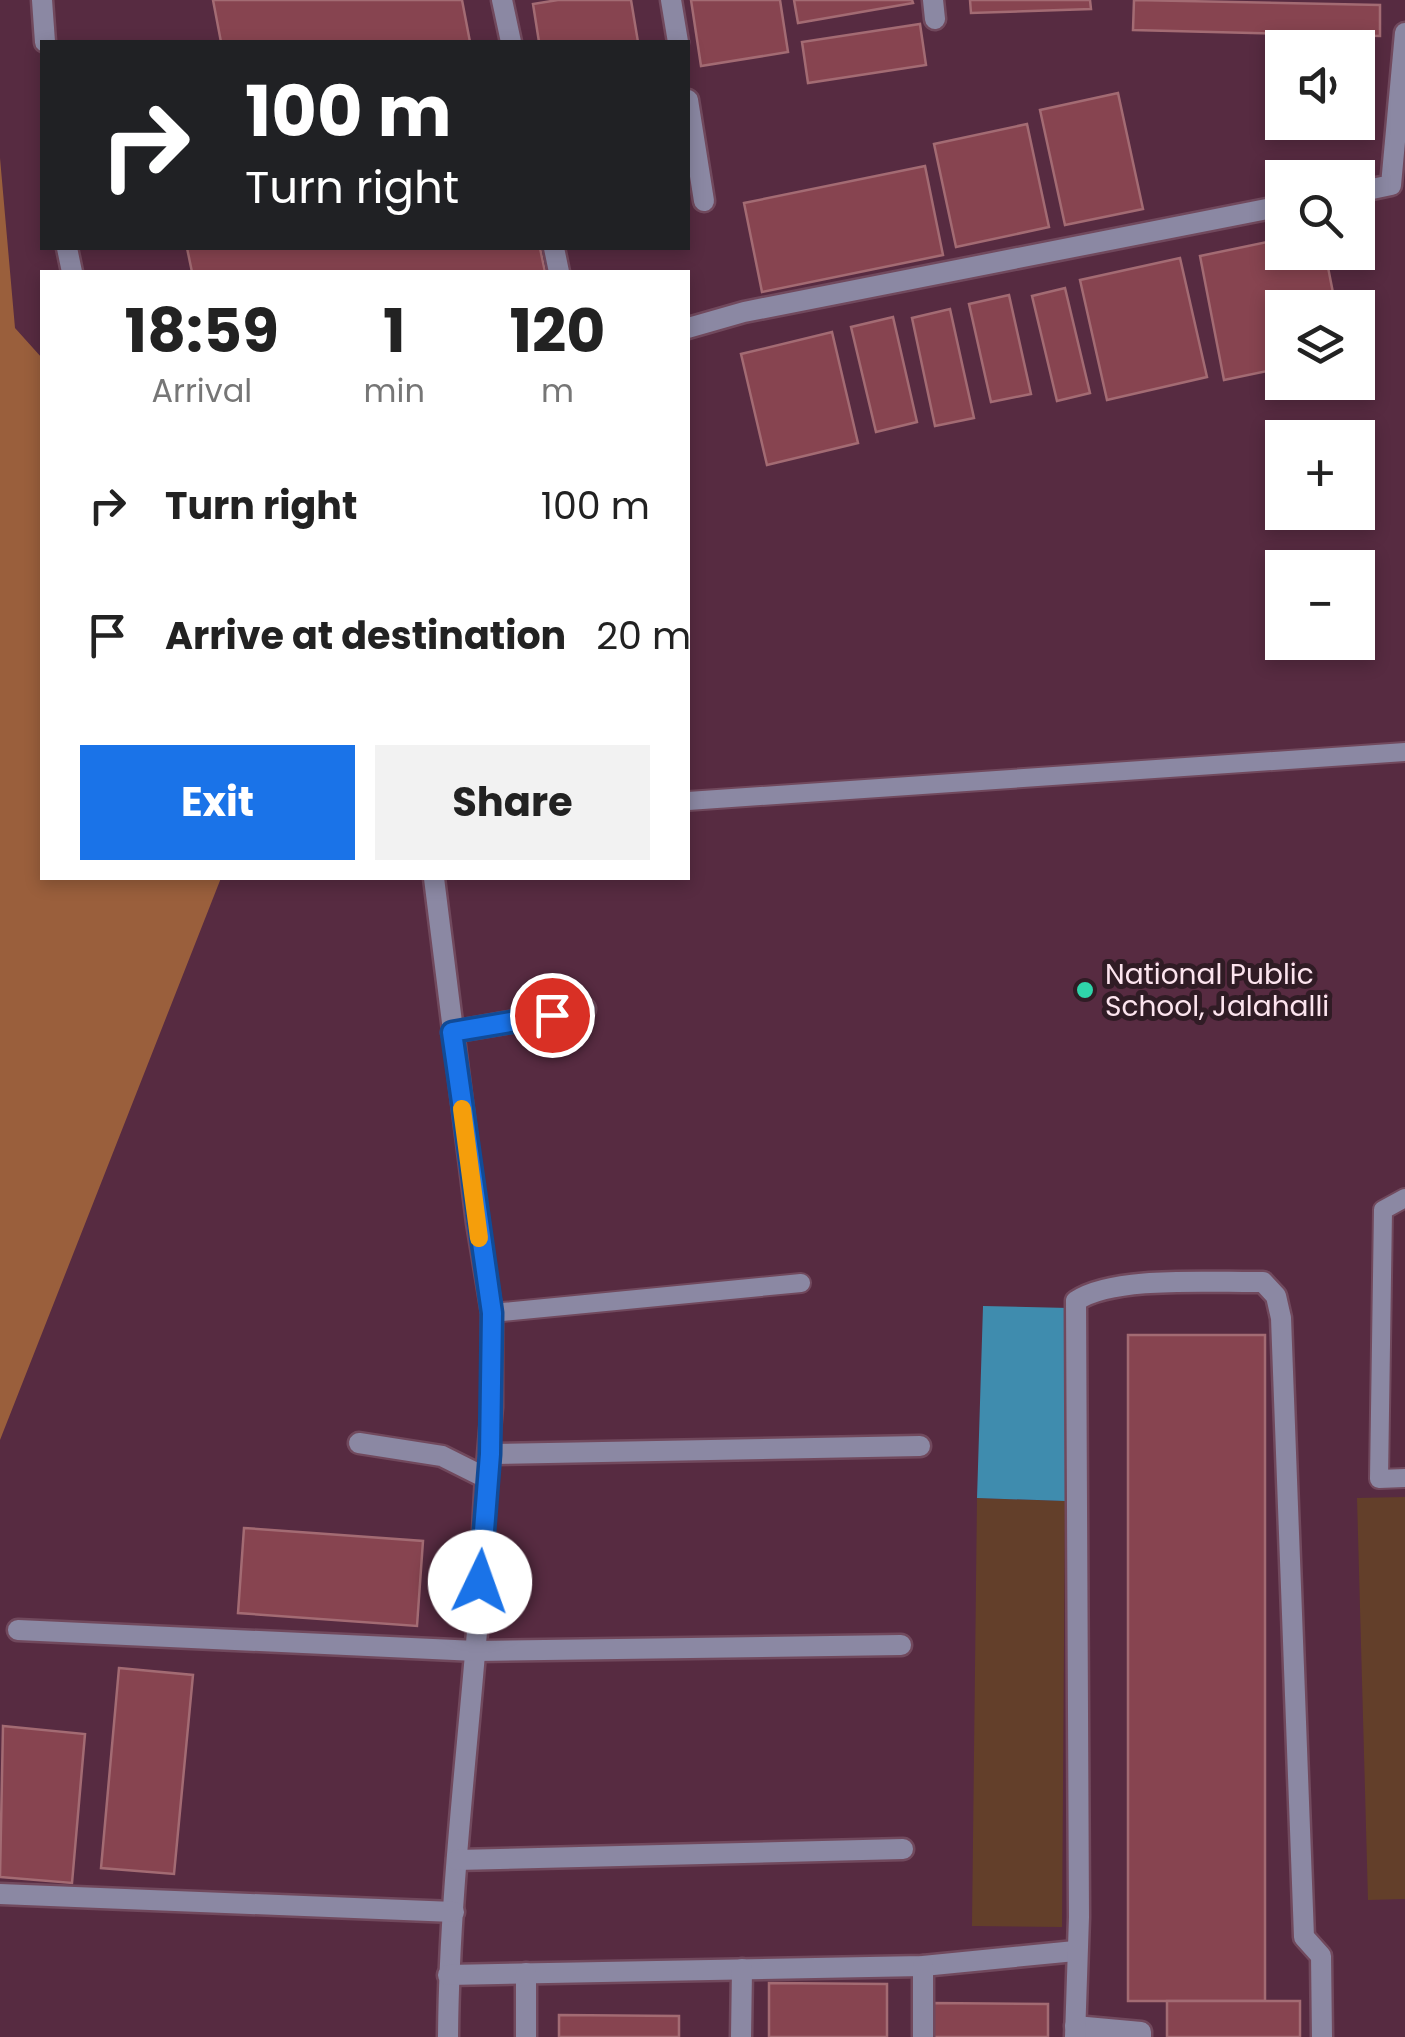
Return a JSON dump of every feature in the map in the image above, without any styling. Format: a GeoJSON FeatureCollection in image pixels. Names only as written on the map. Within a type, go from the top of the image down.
{"type":"FeatureCollection","features":[{"type":"Feature","properties":{"kind":"street"},"geometry":{"type":"LineString","coordinates":[[42,0],[45,40]]}},
{"type":"Feature","properties":{"kind":"street"},"geometry":{"type":"LineString","coordinates":[[502,0],[511,40]]}},
{"type":"Feature","properties":{"kind":"street"},"geometry":{"type":"LineString","coordinates":[[670,0],[678,40]]}},
{"type":"Feature","properties":{"kind":"street"},"geometry":{"type":"LineString","coordinates":[[1375,188],[1391,185],[1405,33]]}},
{"type":"Feature","properties":{"kind":"street"},"geometry":{"type":"LineString","coordinates":[[690,112],[704,200]]}},
{"type":"Feature","properties":{"kind":"street"},"geometry":{"type":"LineString","coordinates":[[690,327],[763,308],[1265,209]]}},
{"type":"Feature","properties":{"kind":"street"},"geometry":{"type":"LineString","coordinates":[[434,880],[492,1313],[490,1454],[448,1975],[448,2037]]}},
{"type":"Feature","properties":{"kind":"street"},"geometry":{"type":"LineString","coordinates":[[452,1032],[584,1010]]}},
{"type":"Feature","properties":{"kind":"street"},"geometry":{"type":"LineString","coordinates":[[1141,2037],[1141,2032],[1075,2031],[1079,1916],[1076,1301],[1120,1286],[1263,1282],[1276,1296],[1282,1318],[1304,1937],[1321,1956],[1322,2037]]}},
{"type":"Feature","properties":{"kind":"street"},"geometry":{"type":"LineString","coordinates":[[359,1442],[442,1456],[486,1478]]}},
{"type":"Feature","properties":{"kind":"street"},"geometry":{"type":"LineString","coordinates":[[490,1454],[920,1446]]}},
{"type":"Feature","properties":{"kind":"street"},"geometry":{"type":"LineString","coordinates":[[18,1630],[476,1651],[902,1645]]}},
{"type":"Feature","properties":{"kind":"street"},"geometry":{"type":"LineString","coordinates":[[457,1860],[903,1849]]}},
{"type":"Feature","properties":{"kind":"street"},"geometry":{"type":"LineString","coordinates":[[0,1894],[454,1912]]}},
{"type":"Feature","properties":{"kind":"street"},"geometry":{"type":"LineString","coordinates":[[448,1975],[923,1966],[1076,1952]]}},
{"type":"Feature","properties":{"kind":"street"},"geometry":{"type":"LineString","coordinates":[[923,1966],[923,2037]]}},
{"type":"Feature","properties":{"kind":"street"},"geometry":{"type":"LineString","coordinates":[[741,2037],[742,1969]]}},
{"type":"Feature","properties":{"kind":"street"},"geometry":{"type":"LineString","coordinates":[[526,1973],[526,2037]]}},
{"type":"Feature","properties":{"kind":"lane"},"geometry":{"type":"LineString","coordinates":[[690,801],[1405,752]]}},
{"type":"Feature","properties":{"kind":"lane"},"geometry":{"type":"LineString","coordinates":[[1405,1198],[1383,1210],[1379,1479],[1405,1478]]}},
{"type":"Feature","properties":{"kind":"lane"},"geometry":{"type":"LineString","coordinates":[[492,1313],[801,1283]]}},
{"type":"Feature","properties":{"kind":"shaded area"},"geometry":{"type":"Polygon","coordinates":[[[0,158],[15,328],[40,356],[40,880],[220,880],[0,1440],[0,158]]]}},
{"type":"Feature","properties":{"kind":"shaded area"},"geometry":{"type":"Polygon","coordinates":[[[1405,1497],[1405,1899],[1368,1900],[1357,1498],[1405,1497]]]}},
{"type":"Feature","properties":{"kind":"shaded area"},"geometry":{"type":"Polygon","coordinates":[[[977,1498],[1065,1501],[1062,1927],[972,1926],[977,1498]]]}},
{"type":"Feature","properties":{"kind":"water"},"geometry":{"type":"Polygon","coordinates":[[[983,1306],[1069,1308],[1065,1501],[977,1498],[983,1306]]]}},
{"type":"Feature","properties":{"kind":"building"},"geometry":{"type":"Polygon","coordinates":[[[213,0],[462,0],[470,40],[221,40],[213,0]]]}},
{"type":"Feature","properties":{"kind":"building"},"geometry":{"type":"Polygon","coordinates":[[[631,0],[638,40],[539,40],[533,4],[631,0]]]}},
{"type":"Feature","properties":{"kind":"building"},"geometry":{"type":"Polygon","coordinates":[[[691,0],[780,0],[788,52],[701,66],[691,0]]]}},
{"type":"Feature","properties":{"kind":"building"},"geometry":{"type":"Polygon","coordinates":[[[794,0],[912,0],[913,3],[798,23],[794,0]]]}},
{"type":"Feature","properties":{"kind":"building"},"geometry":{"type":"Polygon","coordinates":[[[970,0],[1090,0],[1091,9],[971,13],[970,0]]]}},
{"type":"Feature","properties":{"kind":"building"},"geometry":{"type":"Polygon","coordinates":[[[1134,0],[1380,5],[1380,36],[1375,36],[1375,30],[1265,30],[1265,33],[1133,30],[1134,0]]]}},
{"type":"Feature","properties":{"kind":"building"},"geometry":{"type":"Polygon","coordinates":[[[920,24],[926,65],[808,83],[802,42],[920,24]]]}},
{"type":"Feature","properties":{"kind":"building"},"geometry":{"type":"Polygon","coordinates":[[[1118,93],[1143,209],[1065,225],[1040,110],[1118,93]]]}},
{"type":"Feature","properties":{"kind":"building"},"geometry":{"type":"Polygon","coordinates":[[[1027,124],[1049,227],[956,247],[934,144],[1027,124]]]}},
{"type":"Feature","properties":{"kind":"building"},"geometry":{"type":"Polygon","coordinates":[[[925,166],[943,255],[762,292],[744,203],[925,166]]]}},
{"type":"Feature","properties":{"kind":"building"},"geometry":{"type":"Polygon","coordinates":[[[1265,243],[1265,270],[1329,270],[1332,290],[1265,290],[1265,372],[1224,380],[1200,256],[1265,243]]]}},
{"type":"Feature","properties":{"kind":"building"},"geometry":{"type":"Polygon","coordinates":[[[187,250],[540,250],[545,270],[192,270],[187,250]]]}},
{"type":"Feature","properties":{"kind":"building"},"geometry":{"type":"Polygon","coordinates":[[[1180,258],[1207,377],[1107,400],[1080,280],[1180,258]]]}},
{"type":"Feature","properties":{"kind":"building"},"geometry":{"type":"Polygon","coordinates":[[[1065,288],[1090,393],[1057,401],[1032,296],[1065,288]]]}},
{"type":"Feature","properties":{"kind":"building"},"geometry":{"type":"Polygon","coordinates":[[[1009,295],[1031,394],[991,402],[969,304],[1009,295]]]}},
{"type":"Feature","properties":{"kind":"building"},"geometry":{"type":"Polygon","coordinates":[[[950,309],[974,418],[935,426],[912,318],[950,309]]]}},
{"type":"Feature","properties":{"kind":"building"},"geometry":{"type":"Polygon","coordinates":[[[893,317],[917,422],[876,432],[851,327],[893,317]]]}},
{"type":"Feature","properties":{"kind":"building"},"geometry":{"type":"Polygon","coordinates":[[[832,332],[858,443],[767,465],[741,354],[832,332]]]}},
{"type":"Feature","properties":{"kind":"building"},"geometry":{"type":"Polygon","coordinates":[[[1128,1335],[1265,1335],[1265,2001],[1128,2001],[1128,1335]]]}},
{"type":"Feature","properties":{"kind":"building"},"geometry":{"type":"Polygon","coordinates":[[[244,1528],[423,1541],[417,1626],[238,1613],[244,1528]]]}},
{"type":"Feature","properties":{"kind":"building"},"geometry":{"type":"Polygon","coordinates":[[[119,1668],[193,1675],[174,1874],[101,1868],[119,1668]]]}},
{"type":"Feature","properties":{"kind":"building"},"geometry":{"type":"Polygon","coordinates":[[[3,1726],[85,1734],[72,1883],[0,1877],[3,1726]]]}},
{"type":"Feature","properties":{"kind":"building"},"geometry":{"type":"Polygon","coordinates":[[[769,1983],[887,1984],[887,2037],[769,2037],[769,1983]]]}},
{"type":"Feature","properties":{"kind":"building"},"geometry":{"type":"Polygon","coordinates":[[[1167,2001],[1300,2001],[1300,2037],[1167,2037],[1167,2001]]]}},
{"type":"Feature","properties":{"kind":"building"},"geometry":{"type":"Polygon","coordinates":[[[930,2003],[1048,2004],[1048,2037],[930,2037],[930,2003]]]}},
{"type":"Feature","properties":{"kind":"building"},"geometry":{"type":"Polygon","coordinates":[[[559,2015],[679,2016],[679,2037],[559,2037],[559,2015]]]}},
{"type":"Feature","properties":{"kind":"slow traffic"},"geometry":{"type":"LineString","coordinates":[[462,1109],[479,1238]]}},
{"type":"Feature","properties":{"kind":"place","name":"National Public School, Jalahalli"},"geometry":{"type":"Point","coordinates":[1085,990]}},
{"type":"Feature","properties":{"kind":"route"},"geometry":{"type":"LineString","coordinates":[[480,1582],[490,1454],[492,1313],[452,1032],[552,1015]]}}]}
